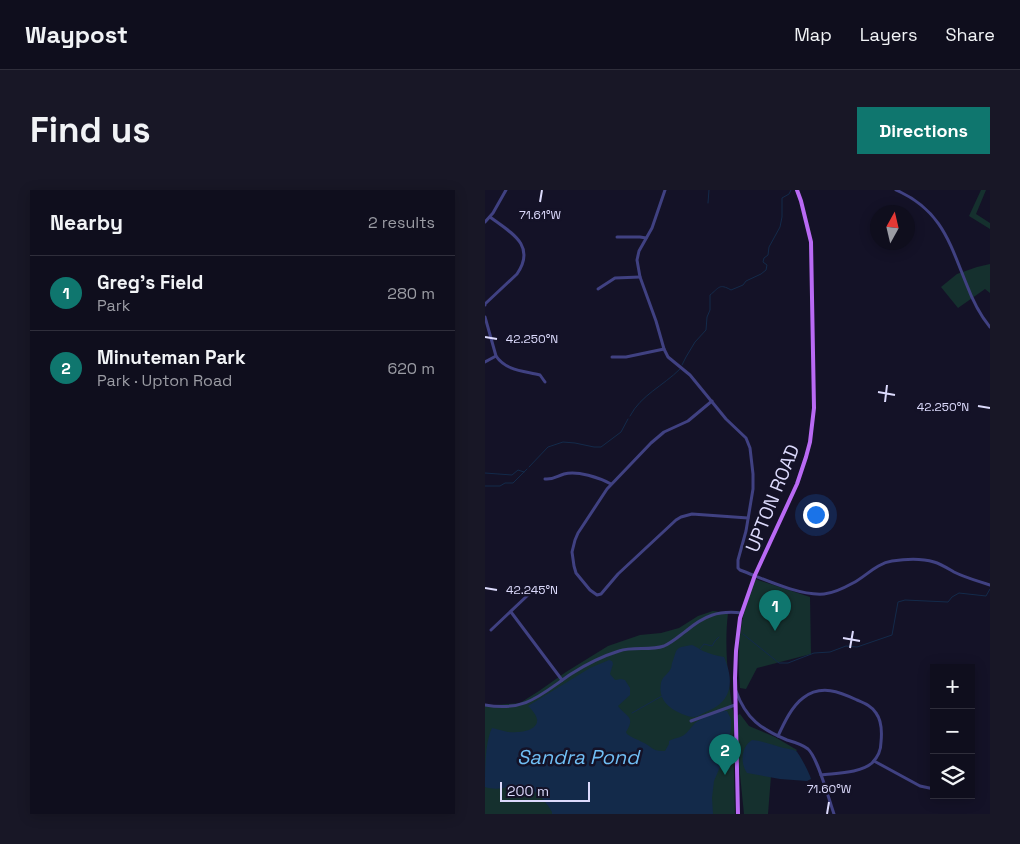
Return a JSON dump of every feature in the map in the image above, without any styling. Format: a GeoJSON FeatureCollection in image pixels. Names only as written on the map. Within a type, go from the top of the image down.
{"type":"FeatureCollection","features":[{"type":"Feature","properties":{"kind":"main road","name":"UPTON ROAD"},"geometry":{"type":"LineString","coordinates":[[738,814],[735,688],[737,644],[742,613],[755,575],[797,484],[810,442],[814,408],[811,242],[797,190]]}},
{"type":"Feature","properties":{"kind":"street"},"geometry":{"type":"LineString","coordinates":[[485,222],[506,190]]}},
{"type":"Feature","properties":{"kind":"street"},"geometry":{"type":"LineString","coordinates":[[665,190],[652,228],[639,251],[637,260],[640,277],[668,357],[690,375],[726,419],[746,438],[750,448],[753,481],[746,531],[737,565],[740,570],[804,593],[826,594],[853,583],[886,562],[923,560],[936,562],[969,578],[990,585]]}},
{"type":"Feature","properties":{"kind":"street"},"geometry":{"type":"LineString","coordinates":[[897,190],[916,200],[939,222],[973,300],[990,327]]}},
{"type":"Feature","properties":{"kind":"street"},"geometry":{"type":"LineString","coordinates":[[485,305],[517,274],[524,261],[521,245],[515,236],[490,217]]}},
{"type":"Feature","properties":{"kind":"street"},"geometry":{"type":"LineString","coordinates":[[617,237],[640,236],[646,238]]}},
{"type":"Feature","properties":{"kind":"street"},"geometry":{"type":"LineString","coordinates":[[598,288],[615,278],[640,277]]}},
{"type":"Feature","properties":{"kind":"street"},"geometry":{"type":"LineString","coordinates":[[485,316],[499,361],[507,367],[540,375],[545,382]]}},
{"type":"Feature","properties":{"kind":"street"},"geometry":{"type":"LineString","coordinates":[[611,357],[632,356],[664,348]]}},
{"type":"Feature","properties":{"kind":"street"},"geometry":{"type":"LineString","coordinates":[[485,362],[496,356]]}},
{"type":"Feature","properties":{"kind":"street"},"geometry":{"type":"LineString","coordinates":[[712,402],[688,421],[664,432],[651,442],[611,484],[578,533],[572,552],[574,566],[590,590],[598,595],[618,574],[681,517],[691,514],[748,518]]}},
{"type":"Feature","properties":{"kind":"street"},"geometry":{"type":"LineString","coordinates":[[545,480],[573,472],[611,484]]}},
{"type":"Feature","properties":{"kind":"street"},"geometry":{"type":"LineString","coordinates":[[491,630],[529,595],[535,586]]}},
{"type":"Feature","properties":{"kind":"street"},"geometry":{"type":"LineString","coordinates":[[511,612],[562,680]]}},
{"type":"Feature","properties":{"kind":"street"},"geometry":{"type":"LineString","coordinates":[[485,705],[499,707],[517,706],[526,703],[582,668],[619,650],[664,646],[709,616],[727,612],[742,613]]}},
{"type":"Feature","properties":{"kind":"street"},"geometry":{"type":"LineString","coordinates":[[735,688],[742,706],[749,717],[778,736],[808,749],[815,760],[834,814]]}},
{"type":"Feature","properties":{"kind":"street"},"geometry":{"type":"LineString","coordinates":[[778,736],[795,707],[804,697],[822,690],[836,691],[872,708],[881,725],[882,739],[880,752],[874,760],[860,769],[821,775]]}},
{"type":"Feature","properties":{"kind":"street"},"geometry":{"type":"LineString","coordinates":[[691,721],[735,705]]}},
{"type":"Feature","properties":{"kind":"street"},"geometry":{"type":"LineString","coordinates":[[874,760],[920,786],[930,789]]}},
{"type":"Feature","properties":{"kind":"green space"},"geometry":{"type":"Polygon","coordinates":[[[981,190],[986,190],[976,214],[990,223],[990,229],[969,216],[981,190]]]}},
{"type":"Feature","properties":{"kind":"green space"},"geometry":{"type":"Polygon","coordinates":[[[990,264],[990,293],[985,289],[958,308],[941,287],[957,274],[990,264]]]}},
{"type":"Feature","properties":{"kind":"green space"},"geometry":{"type":"Polygon","coordinates":[[[755,579],[810,597],[811,654],[757,668],[746,689],[740,688],[739,643],[743,616],[755,579]]]}},
{"type":"Feature","properties":{"kind":"green space"},"geometry":{"type":"Polygon","coordinates":[[[713,611],[728,613],[727,665],[734,717],[740,714],[749,726],[775,737],[797,750],[771,776],[768,814],[744,814],[735,725],[733,737],[735,814],[485,814],[485,706],[520,703],[608,646],[640,635],[661,633],[679,628],[698,616],[713,611]]]}},
{"type":"Feature","properties":{"kind":"water"},"geometry":{"type":"Polygon","coordinates":[[[692,645],[713,655],[724,657],[730,682],[727,696],[722,702],[699,716],[693,717],[682,714],[668,706],[660,689],[663,678],[671,669],[677,649],[692,645]]]}},
{"type":"Feature","properties":{"kind":"water","name":"Sandra Pond"},"geometry":{"type":"Polygon","coordinates":[[[609,660],[613,664],[610,674],[615,680],[625,680],[630,688],[630,695],[618,706],[630,720],[627,734],[655,750],[665,751],[669,741],[684,735],[698,721],[715,713],[727,711],[731,719],[731,729],[726,753],[714,781],[713,814],[552,814],[541,797],[530,789],[519,786],[497,789],[485,787],[487,748],[492,728],[506,732],[521,732],[531,729],[537,723],[537,719],[535,713],[528,706],[590,668],[609,660]]]}},
{"type":"Feature","properties":{"kind":"water"},"geometry":{"type":"Polygon","coordinates":[[[752,740],[796,751],[811,779],[807,781],[780,779],[747,773],[743,765],[743,755],[748,743],[752,740]]]}},
{"type":"Feature","properties":{"kind":"waterway"},"geometry":{"type":"LineString","coordinates":[[708,203],[709,190]]}},
{"type":"Feature","properties":{"kind":"waterway"},"geometry":{"type":"LineString","coordinates":[[682,365],[695,342],[706,330],[707,317],[710,310],[710,295],[719,287],[731,290],[743,285],[746,281],[766,270],[767,265],[763,262],[780,227],[782,198],[789,194],[791,190]]}},
{"type":"Feature","properties":{"kind":"waterway"},"geometry":{"type":"LineString","coordinates":[[630,416],[646,396],[680,369]]}},
{"type":"Feature","properties":{"kind":"waterway"},"geometry":{"type":"LineString","coordinates":[[529,467],[548,447],[563,442],[601,447],[621,432],[628,419]]}},
{"type":"Feature","properties":{"kind":"waterway"},"geometry":{"type":"LineString","coordinates":[[485,486],[500,486],[505,483],[513,483],[527,469]]}},
{"type":"Feature","properties":{"kind":"waterway"},"geometry":{"type":"LineString","coordinates":[[485,473],[512,475],[518,470],[524,472]]}},
{"type":"Feature","properties":{"kind":"waterway"},"geometry":{"type":"LineString","coordinates":[[743,634],[779,663],[788,663],[814,653],[830,652],[846,646],[857,647],[892,635],[898,602],[905,600],[948,602],[959,593],[986,596],[990,589]]}},
{"type":"Feature","properties":{"kind":"waterway"},"geometry":{"type":"LineString","coordinates":[[700,649],[704,644],[712,646],[719,637]]}},
{"type":"Feature","properties":{"kind":"waterway"},"geometry":{"type":"LineString","coordinates":[[632,713],[662,696]]}},
{"type":"Feature","properties":{"kind":"place","name":"Greg's Field"},"geometry":{"type":"Point","coordinates":[775,631]}},
{"type":"Feature","properties":{"kind":"place","name":"Minuteman Park"},"geometry":{"type":"Point","coordinates":[725,775]}}]}
